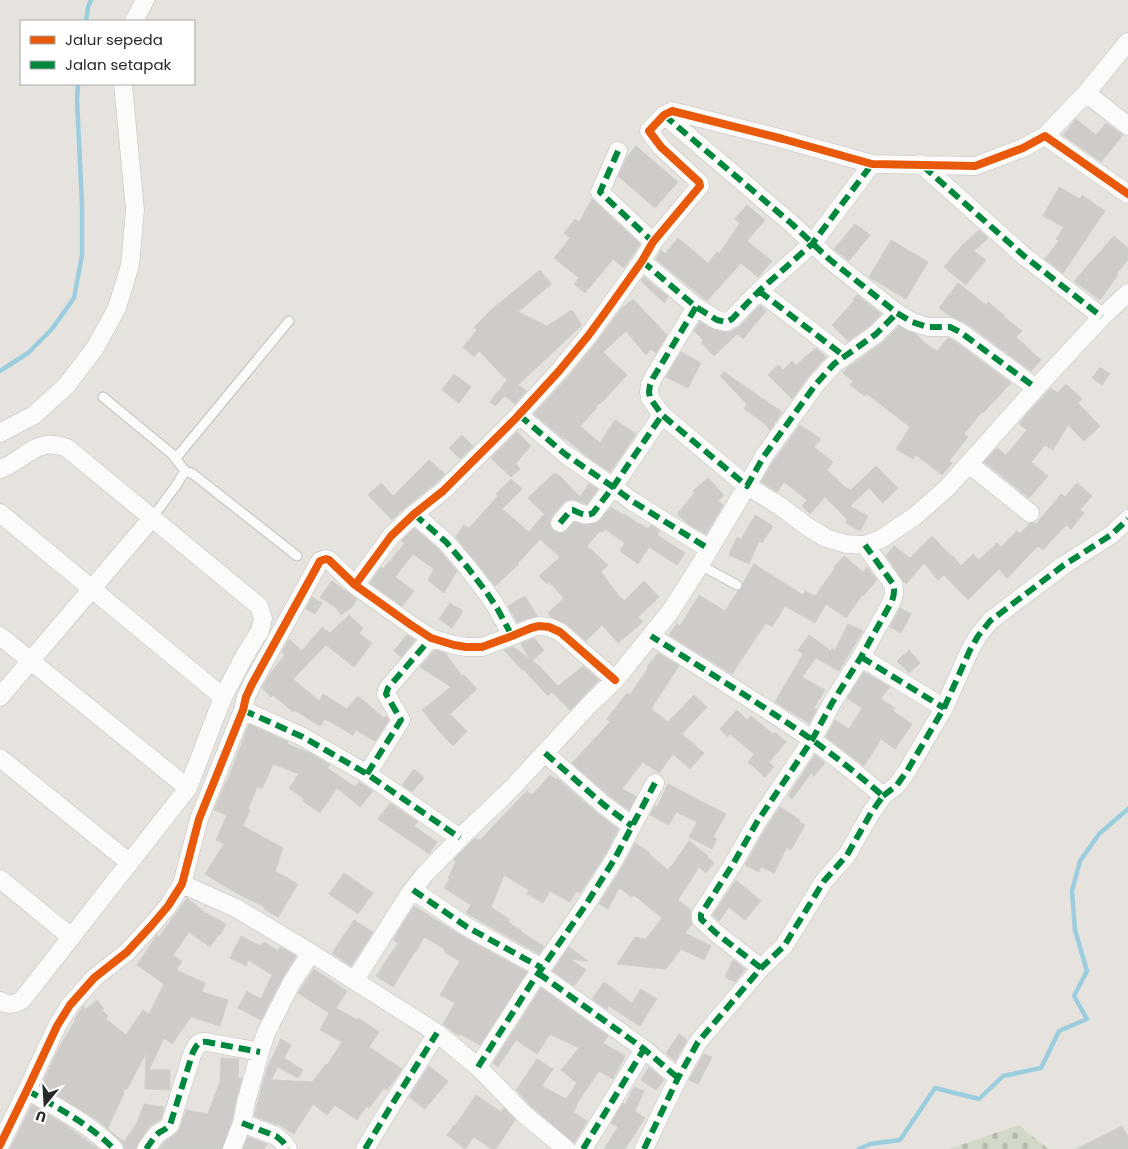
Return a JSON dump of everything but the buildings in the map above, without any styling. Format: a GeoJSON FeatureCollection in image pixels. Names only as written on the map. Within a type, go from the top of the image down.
{"type":"FeatureCollection","features":[{"type":"Feature","properties":{"kind":"street"},"geometry":{"type":"LineString","coordinates":[[135,20],[145,0]]}},
{"type":"Feature","properties":{"kind":"street"},"geometry":{"type":"LineString","coordinates":[[355,585],[391,536],[414,514],[443,491],[520,414],[559,371],[588,336],[642,261],[653,242],[698,189],[700,184],[697,179],[661,147],[649,132],[664,114],[672,111],[872,164],[976,166],[1023,148],[1045,136],[1086,93],[1128,42]]}},
{"type":"Feature","properties":{"kind":"street"},"geometry":{"type":"LineString","coordinates":[[0,434],[34,415],[66,386],[95,348],[117,308],[130,265],[135,210],[123,85]]}},
{"type":"Feature","properties":{"kind":"street"},"geometry":{"type":"LineString","coordinates":[[1086,93],[1128,126]]}},
{"type":"Feature","properties":{"kind":"street"},"geometry":{"type":"LineString","coordinates":[[664,114],[792,224],[829,259],[896,313],[912,322],[928,327],[950,327],[960,332],[1036,388]]}},
{"type":"Feature","properties":{"kind":"street"},"geometry":{"type":"LineString","coordinates":[[1045,136],[1128,194]]}},
{"type":"Feature","properties":{"kind":"street"},"geometry":{"type":"LineString","coordinates":[[618,150],[600,192],[653,242]]}},
{"type":"Feature","properties":{"kind":"street"},"geometry":{"type":"LineString","coordinates":[[642,261],[696,307],[717,320],[726,322],[732,319],[759,291],[812,244],[872,164]]}},
{"type":"Feature","properties":{"kind":"street"},"geometry":{"type":"LineString","coordinates":[[921,164],[1024,256],[1102,318]]}},
{"type":"Feature","properties":{"kind":"street"},"geometry":{"type":"LineString","coordinates":[[759,291],[844,356]]}},
{"type":"Feature","properties":{"kind":"street"},"geometry":{"type":"LineString","coordinates":[[696,307],[659,367],[650,385],[650,398],[662,414],[747,486],[826,538],[846,544],[865,545],[881,540],[915,516],[947,488],[1036,388],[1128,293]]}},
{"type":"Feature","properties":{"kind":"street"},"geometry":{"type":"LineString","coordinates":[[355,980],[425,874],[512,788],[615,680],[670,612],[764,456],[816,384],[834,364],[876,334],[896,313]]}},
{"type":"Feature","properties":{"kind":"street"},"geometry":{"type":"LineString","coordinates":[[520,414],[565,454],[632,501],[709,550]]}},
{"type":"Feature","properties":{"kind":"street"},"geometry":{"type":"LineString","coordinates":[[560,523],[570,510],[588,515],[592,513],[613,487],[662,414]]}},
{"type":"Feature","properties":{"kind":"street"},"geometry":{"type":"LineString","coordinates":[[0,469],[9,466],[40,445],[54,444],[67,448],[259,606],[263,618],[260,631],[223,697],[188,788],[22,1000],[14,1004],[2,1003],[0,1001]]}},
{"type":"Feature","properties":{"kind":"street"},"geometry":{"type":"LineString","coordinates":[[969,464],[1030,514]]}},
{"type":"Feature","properties":{"kind":"street"},"geometry":{"type":"LineString","coordinates":[[0,513],[223,697]]}},
{"type":"Feature","properties":{"kind":"street"},"geometry":{"type":"LineString","coordinates":[[414,514],[446,542],[468,568],[497,608],[512,636]]}},
{"type":"Feature","properties":{"kind":"street"},"geometry":{"type":"LineString","coordinates":[[0,697],[152,518]]}},
{"type":"Feature","properties":{"kind":"street"},"geometry":{"type":"LineString","coordinates":[[644,1149],[678,1078],[698,1042],[761,968],[784,946],[824,881],[847,855],[871,813],[883,796],[897,785],[907,771],[944,708],[978,636],[990,622],[1020,597],[1064,565],[1111,535],[1128,518]]}},
{"type":"Feature","properties":{"kind":"street"},"geometry":{"type":"LineString","coordinates":[[761,968],[711,928],[701,918],[701,914],[757,822],[812,740],[892,601],[894,596],[893,584],[865,545]]}},
{"type":"Feature","properties":{"kind":"street"},"geometry":{"type":"LineString","coordinates":[[0,1145],[57,1026],[70,1005],[94,978],[127,952],[168,906],[182,884],[199,819],[243,710],[246,697],[320,561],[329,560],[355,585],[432,638],[466,648],[482,647],[531,628],[539,626],[549,627],[560,632],[615,680]]}},
{"type":"Feature","properties":{"kind":"street"},"geometry":{"type":"LineString","coordinates":[[0,636],[188,788]]}},
{"type":"Feature","properties":{"kind":"street"},"geometry":{"type":"LineString","coordinates":[[651,636],[812,740],[883,796]]}},
{"type":"Feature","properties":{"kind":"street"},"geometry":{"type":"LineString","coordinates":[[368,774],[401,720],[386,694],[388,688],[432,638]]}},
{"type":"Feature","properties":{"kind":"street"},"geometry":{"type":"LineString","coordinates":[[861,657],[944,708]]}},
{"type":"Feature","properties":{"kind":"street"},"geometry":{"type":"LineString","coordinates":[[243,710],[303,737],[368,774],[460,838]]}},
{"type":"Feature","properties":{"kind":"street"},"geometry":{"type":"LineString","coordinates":[[544,753],[604,805],[632,826]]}},
{"type":"Feature","properties":{"kind":"street"},"geometry":{"type":"LineString","coordinates":[[0,758],[130,863]]}},
{"type":"Feature","properties":{"kind":"street"},"geometry":{"type":"LineString","coordinates":[[478,1067],[614,860],[655,784]]}},
{"type":"Feature","properties":{"kind":"street"},"geometry":{"type":"LineString","coordinates":[[0,879],[71,937]]}},
{"type":"Feature","properties":{"kind":"street"},"geometry":{"type":"LineString","coordinates":[[182,884],[236,908],[355,980],[437,1033],[478,1067],[525,1115],[566,1149]]}},
{"type":"Feature","properties":{"kind":"street"},"geometry":{"type":"LineString","coordinates":[[413,890],[467,927],[540,971],[678,1078]]}},
{"type":"Feature","properties":{"kind":"street"},"geometry":{"type":"LineString","coordinates":[[232,1149],[242,1123],[246,1102],[266,1034],[292,982],[311,953]]}},
{"type":"Feature","properties":{"kind":"street"},"geometry":{"type":"LineString","coordinates":[[365,1149],[437,1033]]}},
{"type":"Feature","properties":{"kind":"street"},"geometry":{"type":"LineString","coordinates":[[146,1149],[160,1132],[170,1125],[193,1052],[198,1043],[207,1042],[260,1052]]}},
{"type":"Feature","properties":{"kind":"street"},"geometry":{"type":"LineString","coordinates":[[583,1149],[644,1050]]}},
{"type":"Feature","properties":{"kind":"street"},"geometry":{"type":"LineString","coordinates":[[27,1090],[88,1126],[105,1139],[114,1149]]}},
{"type":"Feature","properties":{"kind":"street"},"geometry":{"type":"LineString","coordinates":[[242,1123],[276,1136],[288,1149]]}},
{"type":"Feature","properties":{"kind":"lane"},"geometry":{"type":"LineString","coordinates":[[176,458],[289,321]]}},
{"type":"Feature","properties":{"kind":"lane"},"geometry":{"type":"LineString","coordinates":[[103,397],[172,454],[185,471],[192,474],[297,556]]}},
{"type":"Feature","properties":{"kind":"lane"},"geometry":{"type":"LineString","coordinates":[[152,518],[185,471]]}},
{"type":"Feature","properties":{"kind":"lane"},"geometry":{"type":"LineString","coordinates":[[700,565],[737,585]]}},
{"type":"Feature","properties":{"kind":"green space"},"geometry":{"type":"Polygon","coordinates":[[[1019,1125],[1048,1149],[949,1149],[1019,1125]]]}},
{"type":"Feature","properties":{"kind":"waterway"},"geometry":{"type":"LineString","coordinates":[[86,20],[91,0]]}},
{"type":"Feature","properties":{"kind":"waterway"},"geometry":{"type":"LineString","coordinates":[[0,371],[28,353],[52,329],[74,298],[82,255],[78,85]]}},
{"type":"Feature","properties":{"kind":"waterway"},"geometry":{"type":"LineString","coordinates":[[859,1149],[870,1144],[900,1140],[935,1088],[979,1099],[1003,1076],[1041,1068],[1059,1031],[1087,1019],[1074,996],[1087,971],[1075,930],[1072,891],[1080,861],[1099,834],[1128,809]]}},
{"type":"Feature","properties":{"kind":"marked path"},"geometry":{"type":"LineString","coordinates":[[664,115],[792,224],[829,259],[897,313],[912,322],[928,327],[950,327],[960,332],[1036,388]]}},
{"type":"Feature","properties":{"kind":"marked path"},"geometry":{"type":"LineString","coordinates":[[618,151],[600,192],[653,242]]}},
{"type":"Feature","properties":{"kind":"marked path"},"geometry":{"type":"LineString","coordinates":[[642,261],[696,307],[717,320],[726,322],[732,319],[759,291],[812,244],[872,164]]}},
{"type":"Feature","properties":{"kind":"marked path"},"geometry":{"type":"LineString","coordinates":[[923,166],[1024,256],[1102,317]]}},
{"type":"Feature","properties":{"kind":"marked path"},"geometry":{"type":"LineString","coordinates":[[759,291],[844,356]]}},
{"type":"Feature","properties":{"kind":"marked path"},"geometry":{"type":"LineString","coordinates":[[696,307],[653,378],[650,385],[650,398],[662,415],[747,486],[764,456],[816,384],[834,364],[876,334],[897,313]]}},
{"type":"Feature","properties":{"kind":"marked path"},"geometry":{"type":"LineString","coordinates":[[519,415],[565,454],[632,501],[709,549]]}},
{"type":"Feature","properties":{"kind":"marked path"},"geometry":{"type":"LineString","coordinates":[[560,523],[571,510],[585,515],[593,513],[662,415]]}},
{"type":"Feature","properties":{"kind":"marked path"},"geometry":{"type":"LineString","coordinates":[[414,514],[446,542],[468,568],[497,608],[512,636]]}},
{"type":"Feature","properties":{"kind":"marked path"},"geometry":{"type":"LineString","coordinates":[[883,796],[897,785],[907,771],[944,708],[970,650],[990,621],[1064,565],[1111,535],[1128,519]]}},
{"type":"Feature","properties":{"kind":"marked path"},"geometry":{"type":"LineString","coordinates":[[761,968],[716,933],[701,919],[701,914],[757,822],[812,740],[892,601],[894,593],[893,584],[865,545]]}},
{"type":"Feature","properties":{"kind":"marked path"},"geometry":{"type":"LineString","coordinates":[[644,1149],[678,1078],[698,1042],[761,968],[784,946],[824,881],[847,855],[883,796],[811,739],[651,636]]}},
{"type":"Feature","properties":{"kind":"marked path"},"geometry":{"type":"LineString","coordinates":[[367,774],[401,720],[386,694],[388,688],[431,638]]}},
{"type":"Feature","properties":{"kind":"marked path"},"geometry":{"type":"LineString","coordinates":[[861,657],[944,708]]}},
{"type":"Feature","properties":{"kind":"marked path"},"geometry":{"type":"LineString","coordinates":[[243,710],[303,737],[367,774],[460,838]]}},
{"type":"Feature","properties":{"kind":"marked path"},"geometry":{"type":"LineString","coordinates":[[545,753],[604,805],[632,826]]}},
{"type":"Feature","properties":{"kind":"marked path"},"geometry":{"type":"LineString","coordinates":[[478,1067],[614,860],[655,783]]}},
{"type":"Feature","properties":{"kind":"marked path"},"geometry":{"type":"LineString","coordinates":[[413,890],[467,927],[542,968]]}},
{"type":"Feature","properties":{"kind":"marked path"},"geometry":{"type":"LineString","coordinates":[[538,973],[644,1049],[678,1078]]}},
{"type":"Feature","properties":{"kind":"marked path"},"geometry":{"type":"LineString","coordinates":[[365,1149],[437,1033]]}},
{"type":"Feature","properties":{"kind":"marked path"},"geometry":{"type":"LineString","coordinates":[[146,1149],[156,1136],[170,1125],[193,1052],[198,1044],[207,1042],[260,1052]]}},
{"type":"Feature","properties":{"kind":"marked path"},"geometry":{"type":"LineString","coordinates":[[583,1149],[644,1049]]}},
{"type":"Feature","properties":{"kind":"marked path"},"geometry":{"type":"LineString","coordinates":[[27,1090],[84,1124],[114,1149]]}},
{"type":"Feature","properties":{"kind":"marked path"},"geometry":{"type":"LineString","coordinates":[[242,1123],[276,1136],[288,1149]]}},
{"type":"Feature","properties":{"kind":"cycle path"},"geometry":{"type":"LineString","coordinates":[[355,585],[391,536],[414,514],[443,491],[516,418],[559,371],[607,310],[642,261],[653,242],[700,186],[699,182],[661,147],[649,131],[664,115],[672,111],[872,164],[975,166],[1023,148],[1045,136],[1128,194]]}},
{"type":"Feature","properties":{"kind":"cycle path"},"geometry":{"type":"LineString","coordinates":[[0,1145],[57,1026],[70,1005],[94,978],[127,952],[168,906],[182,884],[199,819],[243,710],[246,697],[320,561],[329,560],[355,585],[431,638],[454,645],[482,647],[531,628],[539,626],[549,627],[560,632],[615,680]]}}]}
